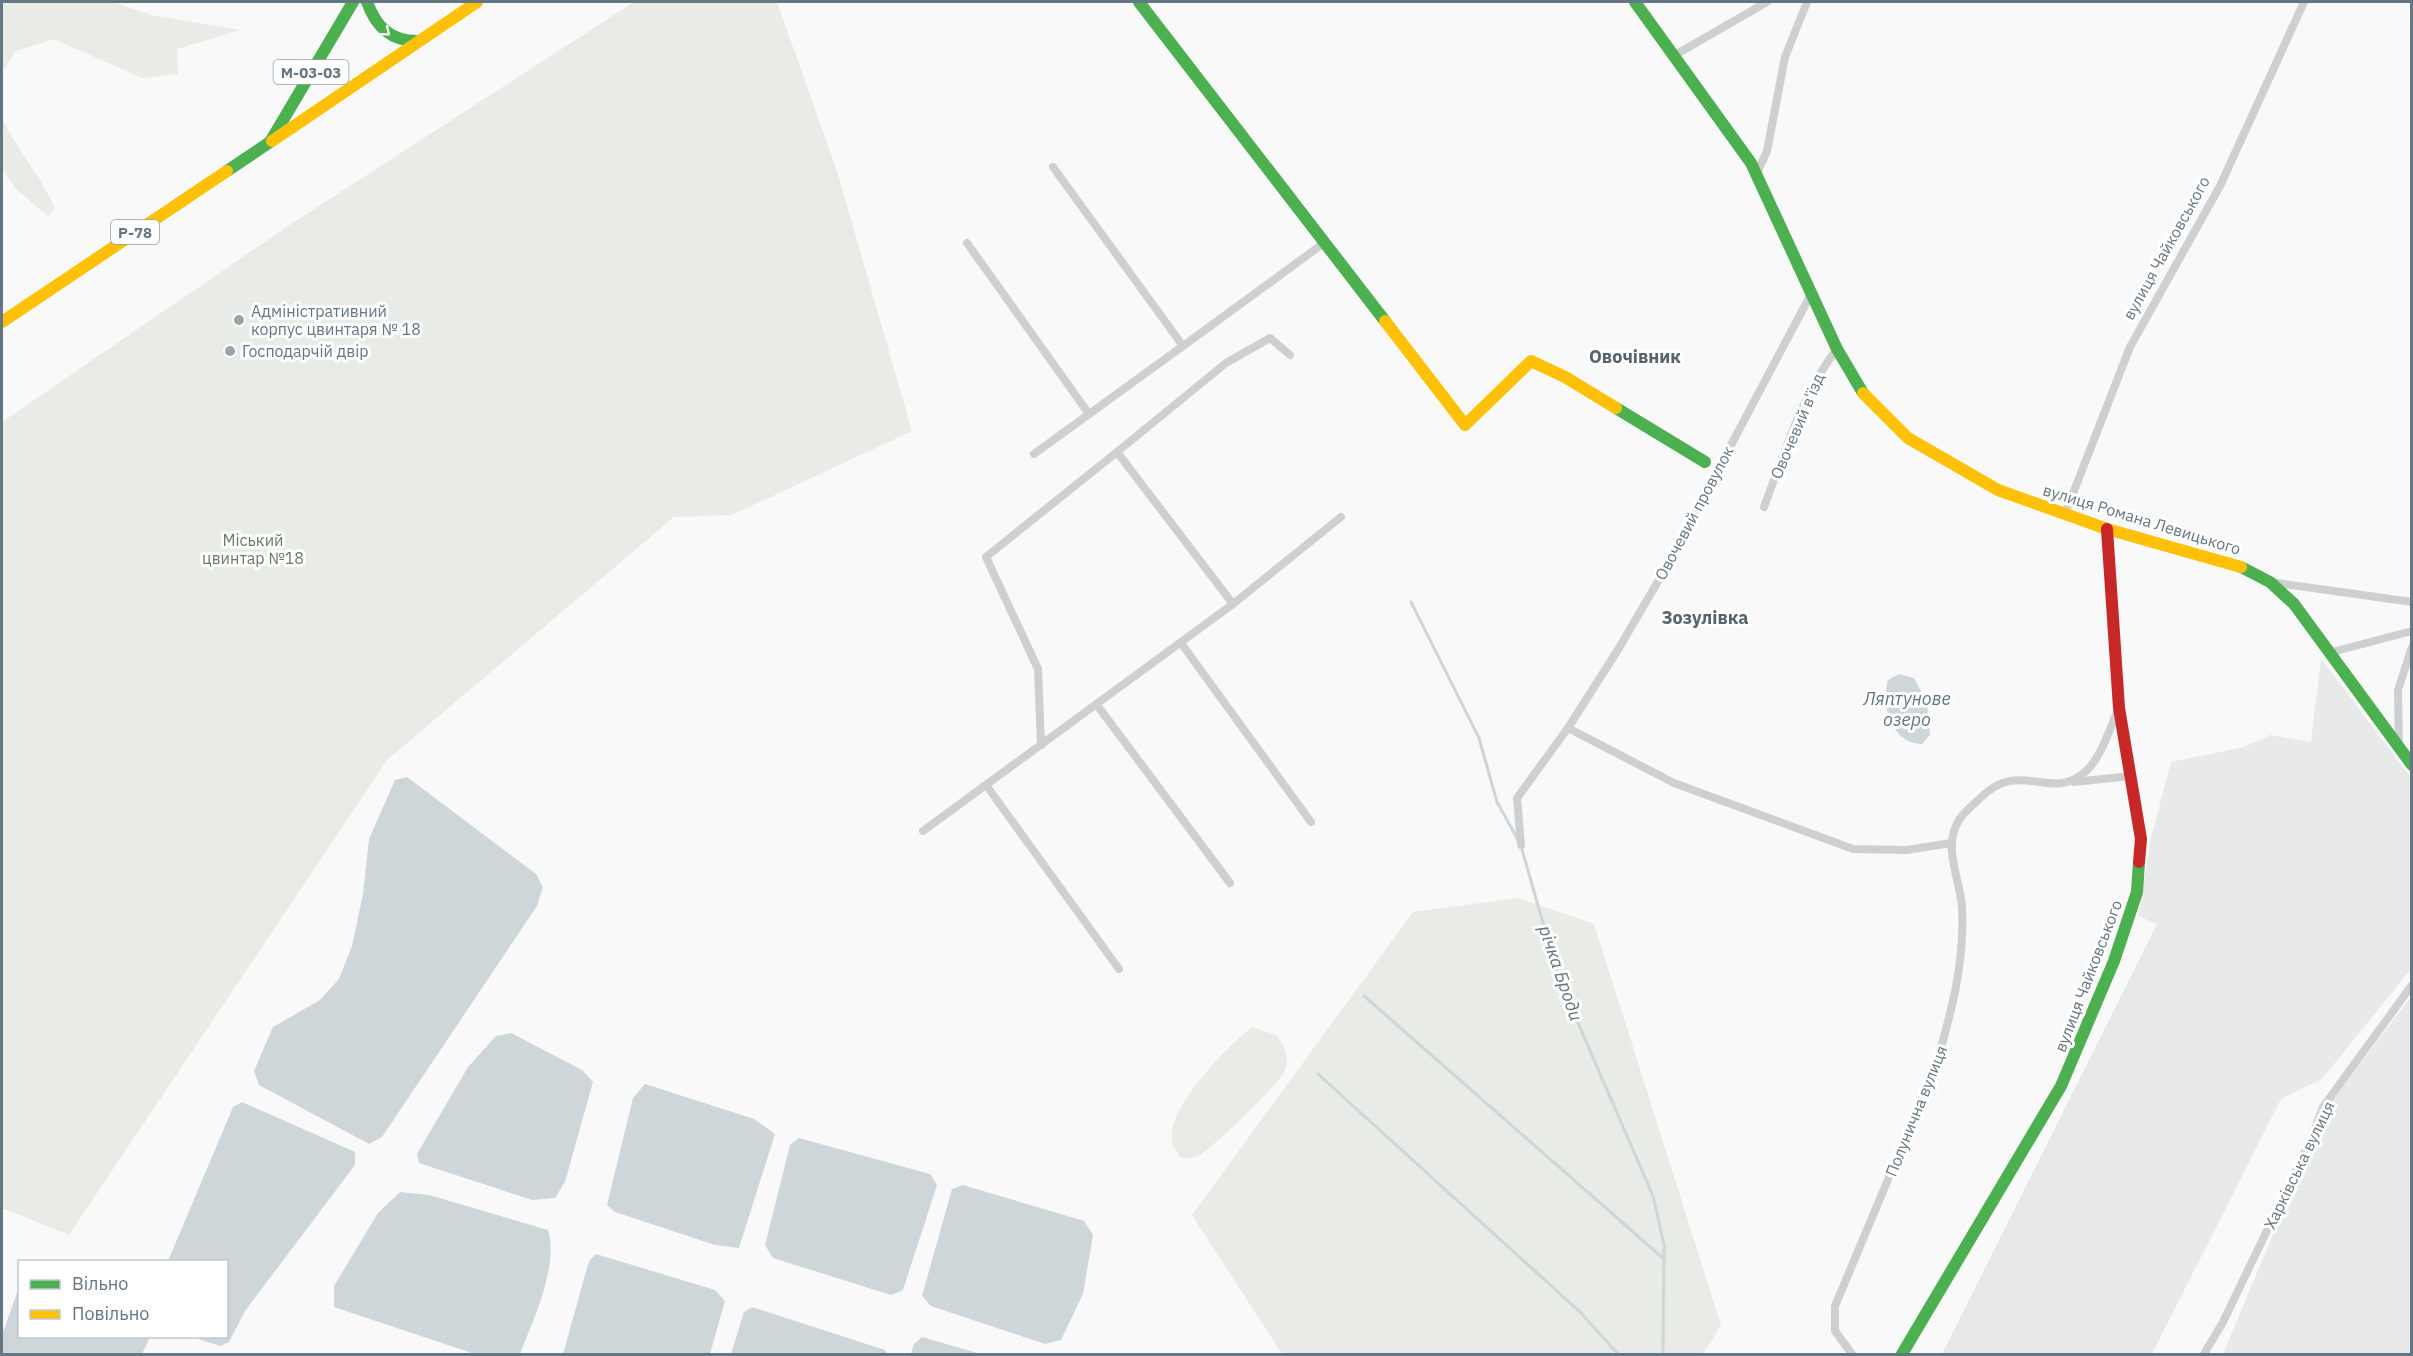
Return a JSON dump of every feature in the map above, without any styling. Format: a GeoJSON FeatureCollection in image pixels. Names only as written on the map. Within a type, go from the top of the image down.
{"type":"FeatureCollection","features":[{"type":"Feature","properties":{"kind":"main road","name":"М-03-03"},"geometry":{"type":"LineString","coordinates":[[270,142],[353,2]]}},
{"type":"Feature","properties":{"kind":"main road"},"geometry":{"type":"LineString","coordinates":[[367,2],[377,24],[391,38],[402,42],[420,41]]}},
{"type":"Feature","properties":{"kind":"main road","name":"Р-78"},"geometry":{"type":"LineString","coordinates":[[2,322],[477,2]]}},
{"type":"Feature","properties":{"kind":"main road"},"geometry":{"type":"LineString","coordinates":[[1139,2],[1465,424],[1531,362],[1565,377],[1705,462]]}},
{"type":"Feature","properties":{"kind":"main road","name":"вулиця Романа Левицького"},"geometry":{"type":"LineString","coordinates":[[1635,2],[1740,146],[1757,174],[1837,350],[1863,393],[1908,438],[1998,490],[2107,529],[2244,568],[2270,582],[2294,604],[2332,652],[2412,765]]}},
{"type":"Feature","properties":{"kind":"main road","name":"вулиця Чайковського"},"geometry":{"type":"LineString","coordinates":[[1902,1354],[2050,1106],[2103,989],[2131,915],[2140,877],[2141,839],[2119,708],[2107,529]]}},
{"type":"Feature","properties":{"kind":"street"},"geometry":{"type":"LineString","coordinates":[[1675,55],[1767,2]]}},
{"type":"Feature","properties":{"kind":"street"},"geometry":{"type":"LineString","coordinates":[[1757,174],[1767,151],[1785,57],[1807,2]]}},
{"type":"Feature","properties":{"kind":"street","name":"вулиця Чайковського"},"geometry":{"type":"LineString","coordinates":[[2065,514],[2130,348],[2220,186],[2304,2]]}},
{"type":"Feature","properties":{"kind":"street"},"geometry":{"type":"LineString","coordinates":[[1053,167],[1183,346]]}},
{"type":"Feature","properties":{"kind":"street"},"geometry":{"type":"LineString","coordinates":[[967,243],[1089,414]]}},
{"type":"Feature","properties":{"kind":"street"},"geometry":{"type":"LineString","coordinates":[[1034,454],[1324,243]]}},
{"type":"Feature","properties":{"kind":"street","name":"Овочевий провулок"},"geometry":{"type":"LineString","coordinates":[[1521,845],[1517,798],[1568,728],[1667,566],[1811,294]]}},
{"type":"Feature","properties":{"kind":"street"},"geometry":{"type":"LineString","coordinates":[[1041,746],[1038,669],[986,557],[1226,363],[1270,338],[1290,355]]}},
{"type":"Feature","properties":{"kind":"street","name":"Овочевий в'їзд"},"geometry":{"type":"LineString","coordinates":[[1764,507],[1801,413],[1822,368],[1837,350]]}},
{"type":"Feature","properties":{"kind":"street"},"geometry":{"type":"LineString","coordinates":[[1117,452],[1233,604]]}},
{"type":"Feature","properties":{"kind":"street"},"geometry":{"type":"LineString","coordinates":[[923,831],[1233,604],[1341,517]]}},
{"type":"Feature","properties":{"kind":"street"},"geometry":{"type":"LineString","coordinates":[[2270,582],[2412,602]]}},
{"type":"Feature","properties":{"kind":"street"},"geometry":{"type":"LineString","coordinates":[[2332,652],[2412,631]]}},
{"type":"Feature","properties":{"kind":"street"},"geometry":{"type":"LineString","coordinates":[[1181,643],[1311,822]]}},
{"type":"Feature","properties":{"kind":"street"},"geometry":{"type":"LineString","coordinates":[[2399,748],[2398,690],[2412,647]]}},
{"type":"Feature","properties":{"kind":"street"},"geometry":{"type":"LineString","coordinates":[[1096,705],[1230,883]]}},
{"type":"Feature","properties":{"kind":"street"},"geometry":{"type":"LineString","coordinates":[[2061,783],[2080,776],[2095,759],[2119,708]]}},
{"type":"Feature","properties":{"kind":"street"},"geometry":{"type":"LineString","coordinates":[[1568,728],[1674,783],[1853,849],[1907,850],[1952,843],[1952,834],[1961,818],[1992,787],[2005,780],[2061,783],[2131,776]]}},
{"type":"Feature","properties":{"kind":"street"},"geometry":{"type":"LineString","coordinates":[[986,785],[1119,969]]}},
{"type":"Feature","properties":{"kind":"street","name":"Полунична вулиця"},"geometry":{"type":"LineString","coordinates":[[1852,1354],[1835,1331],[1835,1306],[1946,1037],[1962,942],[1961,903],[1952,843]]}},
{"type":"Feature","properties":{"kind":"street","name":"Харківська вулиця"},"geometry":{"type":"LineString","coordinates":[[2204,1354],[2223,1322],[2312,1137],[2323,1107],[2412,985]]}},
{"type":"Feature","properties":{"kind":"shaded area"},"geometry":{"type":"Polygon","coordinates":[[[2321,658],[2411,778],[2411,969],[2322,1079],[2281,1099],[2152,1354],[1942,1354],[2157,924],[2138,916],[2151,838],[2171,762],[2244,747],[2270,735],[2311,742],[2321,658]]]}},
{"type":"Feature","properties":{"kind":"shaded area"},"geometry":{"type":"Polygon","coordinates":[[[2411,997],[2411,1354],[2223,1354],[2325,1110],[2411,997]]]}},
{"type":"Feature","properties":{"kind":"green space"},"geometry":{"type":"Polygon","coordinates":[[[2,2],[113,2],[151,15],[240,30],[177,49],[178,74],[142,78],[54,39],[16,51],[2,72],[2,2]]]}},
{"type":"Feature","properties":{"kind":"green space","name":"Міський цвинтар №18"},"geometry":{"type":"Polygon","coordinates":[[[634,2],[777,2],[837,171],[912,431],[732,515],[674,517],[387,760],[69,1235],[2,1208],[2,422],[285,228],[634,2]]]}},
{"type":"Feature","properties":{"kind":"green space"},"geometry":{"type":"Polygon","coordinates":[[[2,118],[55,208],[48,216],[16,189],[2,169],[2,118]]]}},
{"type":"Feature","properties":{"kind":"green space"},"geometry":{"type":"Polygon","coordinates":[[[1518,898],[1594,924],[1721,1325],[1703,1354],[1282,1354],[1192,1215],[1413,912],[1518,898]]]}},
{"type":"Feature","properties":{"kind":"green space"},"geometry":{"type":"Polygon","coordinates":[[[1252,1027],[1277,1035],[1287,1056],[1285,1070],[1260,1101],[1206,1151],[1196,1157],[1180,1158],[1172,1142],[1172,1128],[1178,1113],[1200,1079],[1228,1048],[1252,1027]]]}},
{"type":"Feature","properties":{"kind":"water","name":"Ляптунове озеро"},"geometry":{"type":"Polygon","coordinates":[[[1899,674],[1914,678],[1927,703],[1930,735],[1922,744],[1903,738],[1891,721],[1886,690],[1888,680],[1899,674]]]}},
{"type":"Feature","properties":{"kind":"water"},"geometry":{"type":"Polygon","coordinates":[[[407,777],[536,874],[543,887],[537,906],[382,1137],[369,1144],[259,1085],[254,1071],[273,1027],[320,1000],[339,979],[352,946],[363,894],[369,839],[395,780],[407,777]]]}},
{"type":"Feature","properties":{"kind":"water"},"geometry":{"type":"Polygon","coordinates":[[[511,1033],[582,1070],[593,1082],[565,1182],[555,1198],[532,1200],[419,1163],[417,1154],[468,1067],[496,1036],[511,1033]]]}},
{"type":"Feature","properties":{"kind":"water"},"geometry":{"type":"Polygon","coordinates":[[[645,1084],[754,1119],[775,1134],[739,1248],[715,1245],[615,1212],[607,1205],[633,1098],[645,1084]]]}},
{"type":"Feature","properties":{"kind":"water"},"geometry":{"type":"Polygon","coordinates":[[[242,1102],[355,1152],[355,1165],[245,1311],[229,1342],[220,1346],[195,1338],[228,1338],[228,1260],[168,1260],[233,1107],[242,1102]]]}},
{"type":"Feature","properties":{"kind":"water"},"geometry":{"type":"Polygon","coordinates":[[[799,1138],[930,1174],[937,1185],[903,1290],[891,1295],[773,1258],[765,1245],[790,1145],[799,1138]]]}},
{"type":"Feature","properties":{"kind":"water"},"geometry":{"type":"Polygon","coordinates":[[[963,1185],[1084,1221],[1093,1235],[1083,1294],[1061,1340],[1045,1344],[931,1306],[922,1296],[952,1189],[963,1185]]]}},
{"type":"Feature","properties":{"kind":"water"},"geometry":{"type":"Polygon","coordinates":[[[400,1192],[429,1195],[548,1230],[550,1260],[547,1276],[520,1354],[475,1354],[334,1307],[334,1286],[378,1213],[400,1192]]]}},
{"type":"Feature","properties":{"kind":"water"},"geometry":{"type":"Polygon","coordinates":[[[596,1254],[715,1290],[725,1301],[710,1354],[563,1354],[589,1261],[596,1254]]]}},
{"type":"Feature","properties":{"kind":"water"},"geometry":{"type":"Polygon","coordinates":[[[18,1290],[18,1338],[150,1338],[142,1354],[2,1354],[2,1335],[18,1290]]]}},
{"type":"Feature","properties":{"kind":"water"},"geometry":{"type":"Polygon","coordinates":[[[752,1307],[885,1350],[887,1354],[731,1354],[744,1312],[752,1307]]]}},
{"type":"Feature","properties":{"kind":"water"},"geometry":{"type":"Polygon","coordinates":[[[922,1337],[981,1354],[911,1354],[914,1344],[922,1337]]]}},
{"type":"Feature","properties":{"kind":"waterway","name":"річка Броди"},"geometry":{"type":"LineString","coordinates":[[1411,602],[1479,738],[1497,802],[1517,838]]}},
{"type":"Feature","properties":{"kind":"waterway","name":"річка Броди"},"geometry":{"type":"LineString","coordinates":[[1521,846],[1559,979],[1653,1196],[1664,1245],[1663,1354]]}},
{"type":"Feature","properties":{"kind":"waterway"},"geometry":{"type":"LineString","coordinates":[[1364,996],[1664,1259]]}},
{"type":"Feature","properties":{"kind":"waterway"},"geometry":{"type":"LineString","coordinates":[[1318,1074],[1580,1312],[1618,1354]]}},
{"type":"Feature","properties":{"kind":"traffic: fast"},"geometry":{"type":"LineString","coordinates":[[227,171],[270,142],[353,2]]}},
{"type":"Feature","properties":{"kind":"traffic: fast"},"geometry":{"type":"LineString","coordinates":[[367,2],[375,19],[386,31],[400,39],[419,41]]}},
{"type":"Feature","properties":{"kind":"traffic: fast"},"geometry":{"type":"LineString","coordinates":[[1139,2],[1385,321]]}},
{"type":"Feature","properties":{"kind":"traffic: fast"},"geometry":{"type":"LineString","coordinates":[[1635,2],[1751,163],[1837,349],[1863,393]]}},
{"type":"Feature","properties":{"kind":"traffic: fast"},"geometry":{"type":"LineString","coordinates":[[1616,408],[1705,462]]}},
{"type":"Feature","properties":{"kind":"traffic: fast"},"geometry":{"type":"LineString","coordinates":[[2241,567],[2270,582],[2294,604],[2412,765]]}},
{"type":"Feature","properties":{"kind":"traffic: fast"},"geometry":{"type":"LineString","coordinates":[[1902,1354],[2061,1086],[2114,961],[2137,892],[2139,862]]}},
{"type":"Feature","properties":{"kind":"traffic: slow"},"geometry":{"type":"LineString","coordinates":[[272,141],[477,2]]}},
{"type":"Feature","properties":{"kind":"traffic: slow"},"geometry":{"type":"LineString","coordinates":[[2,322],[227,171]]}},
{"type":"Feature","properties":{"kind":"traffic: slow"},"geometry":{"type":"LineString","coordinates":[[1385,321],[1465,425],[1531,361],[1565,377],[1616,408]]}},
{"type":"Feature","properties":{"kind":"traffic: slow"},"geometry":{"type":"LineString","coordinates":[[1863,393],[1908,438],[1998,490],[2107,529],[2241,567]]}},
{"type":"Feature","properties":{"kind":"traffic: jam"},"geometry":{"type":"LineString","coordinates":[[2107,529],[2119,708],[2141,839],[2139,862]]}},
{"type":"Feature","properties":{"kind":"place","name":"Адміністративний корпус цвинтаря № 18"},"geometry":{"type":"Point","coordinates":[239,320]}},
{"type":"Feature","properties":{"kind":"place","name":"Господарчій двір"},"geometry":{"type":"Point","coordinates":[230,351]}},
{"type":"Feature","properties":{"kind":"district","name":"Овочівник"},"geometry":{"type":"Point","coordinates":[1635,356]}},
{"type":"Feature","properties":{"kind":"district","name":"Зозулівка"},"geometry":{"type":"Point","coordinates":[1705,617]}}]}
